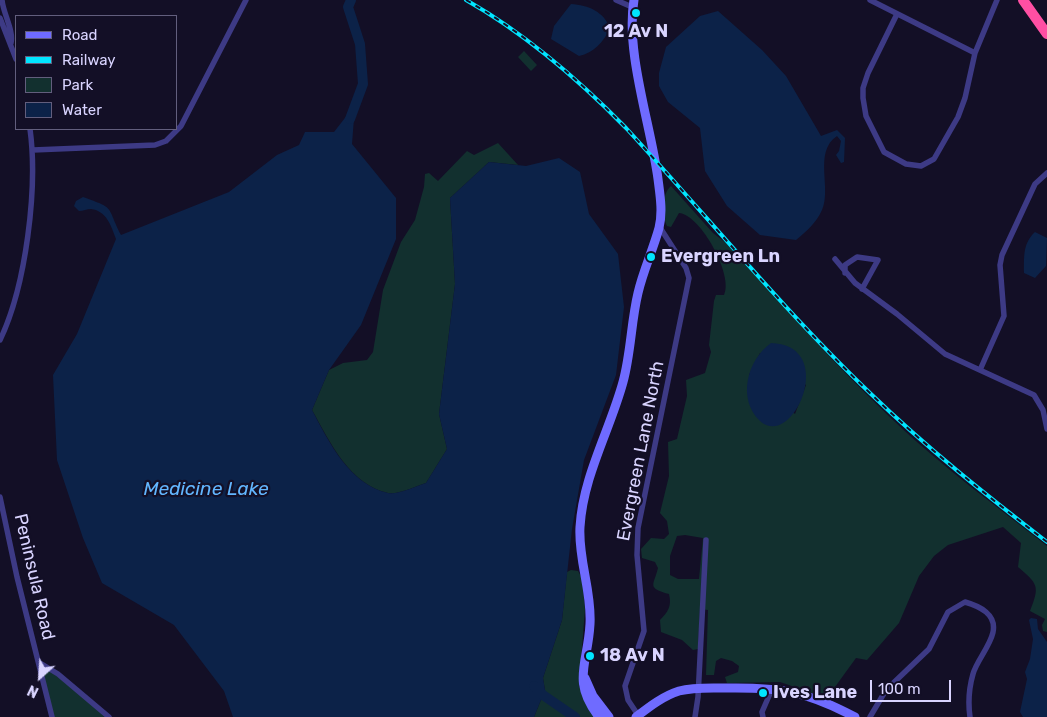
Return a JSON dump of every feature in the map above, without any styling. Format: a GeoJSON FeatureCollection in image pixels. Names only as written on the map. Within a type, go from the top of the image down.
{"type":"FeatureCollection","features":[{"type":"Feature","properties":{"kind":"highway"},"geometry":{"type":"LineString","coordinates":[[1023,0],[1047,34]]}},
{"type":"Feature","properties":{"kind":"street"},"geometry":{"type":"LineString","coordinates":[[2,0],[4,14],[12,38],[11,43]]}},
{"type":"Feature","properties":{"kind":"street"},"geometry":{"type":"LineString","coordinates":[[178,129],[246,0]]}},
{"type":"Feature","properties":{"kind":"street"},"geometry":{"type":"LineString","coordinates":[[599,717],[584,693],[583,673],[590,623],[580,550],[582,513],[591,474],[624,381],[638,292],[659,226],[660,192],[633,39],[633,4],[616,0]]}},
{"type":"Feature","properties":{"kind":"street"},"geometry":{"type":"LineString","coordinates":[[870,0],[975,53]]}},
{"type":"Feature","properties":{"kind":"street"},"geometry":{"type":"LineString","coordinates":[[897,14],[868,73],[863,88],[866,116],[878,145],[884,152],[894,159],[913,166],[928,164],[934,159],[958,117],[965,98],[975,53],[997,0]]}},
{"type":"Feature","properties":{"kind":"street"},"geometry":{"type":"LineString","coordinates":[[0,18],[15,56]]}},
{"type":"Feature","properties":{"kind":"street"},"geometry":{"type":"LineString","coordinates":[[0,340],[12,311],[20,275],[31,204],[33,150],[30,130]]}},
{"type":"Feature","properties":{"kind":"street"},"geometry":{"type":"LineString","coordinates":[[33,150],[146,146],[166,141],[177,130]]}},
{"type":"Feature","properties":{"kind":"street"},"geometry":{"type":"LineString","coordinates":[[980,370],[1004,316],[1000,265],[1002,255],[1035,184],[1047,173]]}},
{"type":"Feature","properties":{"kind":"street","name":"Evergreen Lane North"},"geometry":{"type":"LineString","coordinates":[[638,716],[628,700],[625,686],[644,631],[636,555],[638,528],[689,278],[686,268],[659,226]]}},
{"type":"Feature","properties":{"kind":"street"},"geometry":{"type":"LineString","coordinates":[[845,273],[845,265],[857,257],[878,260],[862,289]]}},
{"type":"Feature","properties":{"kind":"street"},"geometry":{"type":"LineString","coordinates":[[835,259],[845,273],[862,289],[897,314],[945,354],[1034,395],[1043,410],[1047,429]]}},
{"type":"Feature","properties":{"kind":"street","name":"Peninsula Road"},"geometry":{"type":"LineString","coordinates":[[0,497],[17,577],[52,717]]}},
{"type":"Feature","properties":{"kind":"street"},"geometry":{"type":"LineString","coordinates":[[695,717],[706,540]]}},
{"type":"Feature","properties":{"kind":"street"},"geometry":{"type":"LineString","coordinates":[[870,717],[886,690],[929,649],[948,612],[960,604],[970,603],[982,609],[993,620],[994,629],[973,673],[969,692],[970,717]]}},
{"type":"Feature","properties":{"kind":"street","name":"Peninsula Road"},"geometry":{"type":"LineString","coordinates":[[40,663],[58,674],[109,717]]}},
{"type":"Feature","properties":{"kind":"street"},"geometry":{"type":"LineString","coordinates":[[583,673],[593,696],[608,717]]}},
{"type":"Feature","properties":{"kind":"street"},"geometry":{"type":"LineString","coordinates":[[638,716],[664,697],[679,691],[698,688],[791,691],[817,699],[855,717]]}},
{"type":"Feature","properties":{"kind":"street"},"geometry":{"type":"LineString","coordinates":[[763,717],[762,712],[772,689]]}},
{"type":"Feature","properties":{"kind":"green space"},"geometry":{"type":"Polygon","coordinates":[[[524,51],[537,65],[531,71],[518,57],[524,51]]]}},
{"type":"Feature","properties":{"kind":"green space"},"geometry":{"type":"Polygon","coordinates":[[[498,143],[518,165],[489,162],[450,198],[455,284],[439,414],[447,449],[426,483],[402,492],[388,493],[362,481],[352,471],[334,448],[312,410],[329,370],[343,363],[367,360],[373,352],[383,290],[401,242],[415,220],[424,187],[425,174],[429,173],[438,181],[467,151],[474,155],[498,143]]]}},
{"type":"Feature","properties":{"kind":"green space"},"geometry":{"type":"Polygon","coordinates":[[[671,186],[828,355],[911,437],[1047,546],[1047,632],[1043,631],[1042,625],[1045,619],[1030,611],[1036,591],[1030,578],[1018,567],[1021,543],[1003,527],[948,545],[934,556],[919,576],[899,623],[867,660],[856,658],[827,698],[780,682],[727,683],[725,677],[738,672],[739,666],[732,661],[721,658],[716,661],[714,675],[706,675],[708,610],[700,609],[698,649],[693,650],[682,640],[661,632],[660,620],[669,608],[669,594],[654,588],[653,585],[658,568],[655,562],[642,558],[641,549],[651,538],[664,539],[669,534],[667,521],[660,513],[669,476],[668,442],[677,439],[687,396],[686,380],[705,373],[711,352],[709,345],[714,301],[716,295],[724,295],[726,286],[720,261],[714,248],[697,224],[688,216],[679,213],[671,227],[667,226],[663,205],[671,186]],[[760,353],[749,375],[795,414],[806,385],[760,353]],[[685,535],[677,536],[670,556],[670,575],[678,579],[699,579],[703,538],[685,535]]]}},
{"type":"Feature","properties":{"kind":"green space"},"geometry":{"type":"Polygon","coordinates":[[[571,570],[578,571],[582,578],[585,609],[579,686],[599,717],[534,717],[545,690],[543,678],[562,620],[567,572],[571,570]]]}},
{"type":"Feature","properties":{"kind":"green space"},"geometry":{"type":"Polygon","coordinates":[[[40,663],[109,717],[52,717],[40,663]]]}},
{"type":"Feature","properties":{"kind":"water"},"geometry":{"type":"Polygon","coordinates":[[[571,4],[595,10],[608,23],[610,29],[597,46],[584,55],[579,56],[551,39],[554,26],[571,4]]]}},
{"type":"Feature","properties":{"kind":"water"},"geometry":{"type":"Polygon","coordinates":[[[718,11],[762,50],[786,76],[821,136],[837,130],[845,138],[844,162],[841,163],[836,155],[841,141],[837,136],[830,143],[826,151],[824,161],[825,201],[822,210],[811,227],[796,240],[760,235],[727,206],[705,171],[700,128],[668,102],[659,86],[659,73],[666,47],[700,16],[718,11]]]}},
{"type":"Feature","properties":{"kind":"water","name":"Medicine Lake"},"geometry":{"type":"Polygon","coordinates":[[[355,105],[352,144],[396,198],[396,239],[361,325],[329,370],[312,410],[333,448],[342,460],[362,481],[374,488],[392,493],[402,492],[426,483],[447,449],[439,414],[455,284],[450,198],[489,162],[526,166],[559,158],[580,172],[589,214],[618,254],[624,307],[616,375],[584,460],[572,529],[562,620],[543,678],[545,690],[534,717],[233,717],[224,691],[174,625],[102,583],[83,538],[57,460],[53,375],[77,334],[116,239],[105,216],[91,209],[79,211],[74,206],[76,201],[83,197],[106,206],[121,235],[229,192],[277,155],[299,145],[305,132],[334,132],[355,105]]]}},
{"type":"Feature","properties":{"kind":"water"},"geometry":{"type":"Polygon","coordinates":[[[1035,232],[1047,238],[1046,266],[1035,278],[1024,273],[1024,255],[1026,245],[1035,232]]]}},
{"type":"Feature","properties":{"kind":"water"},"geometry":{"type":"Polygon","coordinates":[[[771,343],[791,348],[803,360],[806,376],[803,394],[796,410],[785,422],[773,426],[760,421],[753,412],[747,391],[751,369],[756,359],[771,343]]]}},
{"type":"Feature","properties":{"kind":"water"},"geometry":{"type":"Polygon","coordinates":[[[1031,618],[1037,619],[1038,629],[1047,642],[1047,717],[1023,717],[1020,712],[1027,679],[1025,672],[1030,659],[1033,639],[1029,620],[1031,618]]]}},
{"type":"Feature","properties":{"kind":"waterway"},"geometry":{"type":"LineString","coordinates":[[350,119],[363,84],[360,44],[348,7],[351,0]]}},
{"type":"Feature","properties":{"kind":"waterway"},"geometry":{"type":"LineString","coordinates":[[534,686],[543,695],[575,717]]}},
{"type":"Feature","properties":{"kind":"railway"},"geometry":{"type":"LineString","coordinates":[[466,0],[510,27],[589,92],[626,128],[807,330],[871,394],[957,471],[1047,542]]}},
{"type":"Feature","properties":{"kind":"place","name":"12 Av N"},"geometry":{"type":"Point","coordinates":[636,13]}},
{"type":"Feature","properties":{"kind":"place","name":"Evergreen Ln"},"geometry":{"type":"Point","coordinates":[651,257]}},
{"type":"Feature","properties":{"kind":"place","name":"18 Av N"},"geometry":{"type":"Point","coordinates":[590,656]}},
{"type":"Feature","properties":{"kind":"place","name":"Ives Lane"},"geometry":{"type":"Point","coordinates":[763,693]}}]}
